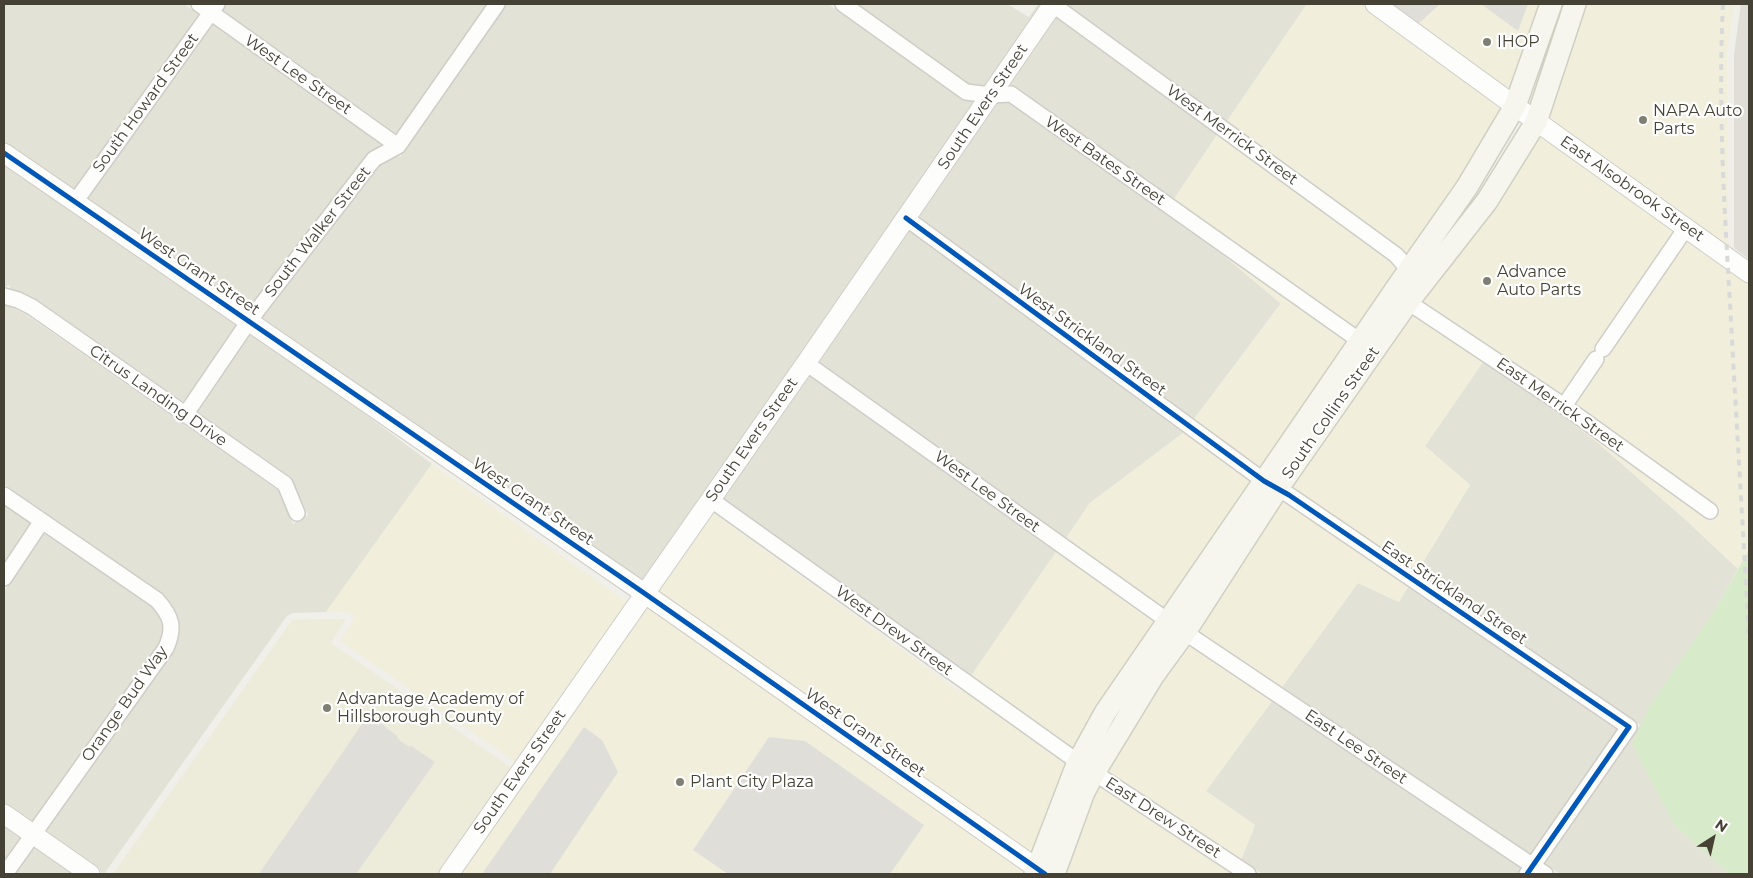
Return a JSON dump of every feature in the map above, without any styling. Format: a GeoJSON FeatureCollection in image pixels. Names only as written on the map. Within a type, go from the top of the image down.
{"type":"FeatureCollection","features":[{"type":"Feature","properties":{"kind":"main road","name":"South Collins Street"},"geometry":{"type":"LineString","coordinates":[[1042,873],[1086,768],[1105,713],[1176,627],[1271,485],[1360,341],[1467,187],[1514,106],[1552,4]]}},
{"type":"Feature","properties":{"kind":"main road"},"geometry":{"type":"LineString","coordinates":[[1536,122],[1534,81],[1556,19],[1552,4]]}},
{"type":"Feature","properties":{"kind":"main road","name":"South Collins Street"},"geometry":{"type":"LineString","coordinates":[[1271,485],[1486,201],[1536,122],[1575,4]]}},
{"type":"Feature","properties":{"kind":"main road"},"geometry":{"type":"LineString","coordinates":[[1466,227],[1490,177],[1510,145],[1518,122],[1514,106]]}},
{"type":"Feature","properties":{"kind":"street","name":"South Walker Street"},"geometry":{"type":"LineString","coordinates":[[185,415],[249,321],[374,159],[398,146],[497,4]]}},
{"type":"Feature","properties":{"kind":"street","name":"West Bates Street"},"geometry":{"type":"LineString","coordinates":[[843,4],[966,92],[992,95],[1011,94],[1360,341]]}},
{"type":"Feature","properties":{"kind":"street","name":"South Evers Street"},"geometry":{"type":"LineString","coordinates":[[449,874],[806,363],[1053,4]]}},
{"type":"Feature","properties":{"kind":"street","name":"West Merrick Street"},"geometry":{"type":"LineString","coordinates":[[1053,4],[1396,255],[1409,270]]}},
{"type":"Feature","properties":{"kind":"street","name":"East Alsobrook Street"},"geometry":{"type":"LineString","coordinates":[[1375,4],[1536,122],[1749,273]]}},
{"type":"Feature","properties":{"kind":"street","name":"West Lee Street"},"geometry":{"type":"LineString","coordinates":[[209,7],[398,146]]}},
{"type":"Feature","properties":{"kind":"street","name":"South Howard Street"},"geometry":{"type":"LineString","coordinates":[[75,202],[209,7]]}},
{"type":"Feature","properties":{"kind":"street","name":"West Grant Street"},"geometry":{"type":"LineString","coordinates":[[4,153],[644,593],[1042,873]]}},
{"type":"Feature","properties":{"kind":"street","name":"West Strickland Street"},"geometry":{"type":"LineString","coordinates":[[906,218],[1271,485]]}},
{"type":"Feature","properties":{"kind":"street"},"geometry":{"type":"LineString","coordinates":[[1564,406],[1686,228]]}},
{"type":"Feature","properties":{"kind":"street","name":"Citrus Landing Drive"},"geometry":{"type":"LineString","coordinates":[[4,296],[32,307],[285,484],[298,513]]}},
{"type":"Feature","properties":{"kind":"street","name":"East Merrick Street"},"geometry":{"type":"LineString","coordinates":[[1408,302],[1564,406],[1710,511]]}},
{"type":"Feature","properties":{"kind":"street","name":"West Lee Street"},"geometry":{"type":"LineString","coordinates":[[806,363],[1176,627]]}},
{"type":"Feature","properties":{"kind":"street","name":"East Strickland Street"},"geometry":{"type":"LineString","coordinates":[[1271,485],[1629,727],[1535,871]]}},
{"type":"Feature","properties":{"kind":"street","name":"Orange Bud Way"},"geometry":{"type":"LineString","coordinates":[[4,495],[157,600],[166,610],[171,623],[171,635],[166,648],[5,874]]}},
{"type":"Feature","properties":{"kind":"street","name":"West Drew Street"},"geometry":{"type":"LineString","coordinates":[[710,499],[1086,768]]}},
{"type":"Feature","properties":{"kind":"street"},"geometry":{"type":"LineString","coordinates":[[4,578],[42,521]]}},
{"type":"Feature","properties":{"kind":"street","name":"East Lee Street"},"geometry":{"type":"LineString","coordinates":[[1176,627],[1535,871]]}},
{"type":"Feature","properties":{"kind":"street","name":"East Drew Street"},"geometry":{"type":"LineString","coordinates":[[1086,768],[1248,874]]}},
{"type":"Feature","properties":{"kind":"street"},"geometry":{"type":"LineString","coordinates":[[4,814],[90,874]]}},
{"type":"Feature","properties":{"kind":"shaded area"},"geometry":{"type":"Polygon","coordinates":[[[4,4],[184,4],[200,15],[74,191],[4,143],[4,4]]]}},
{"type":"Feature","properties":{"kind":"shaded area"},"geometry":{"type":"Polygon","coordinates":[[[227,4],[487,4],[397,134],[222,10],[227,4]]]}},
{"type":"Feature","properties":{"kind":"shaded area"},"geometry":{"type":"Polygon","coordinates":[[[506,4],[828,4],[961,99],[977,102],[643,582],[260,319],[379,165],[397,155],[400,157],[506,4]]]}},
{"type":"Feature","properties":{"kind":"shaded area"},"geometry":{"type":"Polygon","coordinates":[[[857,4],[1007,4],[1029,17],[1038,4],[1044,4],[988,86],[969,84],[857,4]]]}},
{"type":"Feature","properties":{"kind":"shaded area"},"geometry":{"type":"Polygon","coordinates":[[[1066,4],[1307,4],[1227,121],[1066,4]]]}},
{"type":"Feature","properties":{"kind":"shaded area"},"geometry":{"type":"Polygon","coordinates":[[[1307,4],[1360,4],[1504,109],[1461,183],[1409,256],[1401,248],[1227,121],[1307,4]]]}},
{"type":"Feature","properties":{"kind":"shaded area"},"geometry":{"type":"Polygon","coordinates":[[[1388,4],[1440,4],[1418,24],[1388,4]]]}},
{"type":"Feature","properties":{"kind":"shaded area"},"geometry":{"type":"Polygon","coordinates":[[[1389,4],[1543,4],[1511,93],[1389,4]]]}},
{"type":"Feature","properties":{"kind":"shaded area"},"geometry":{"type":"Polygon","coordinates":[[[1481,4],[1528,4],[1518,31],[1481,4]]]}},
{"type":"Feature","properties":{"kind":"shaded area"},"geometry":{"type":"Polygon","coordinates":[[[1583,4],[1734,4],[1727,54],[1728,247],[1546,118],[1583,4]]]}},
{"type":"Feature","properties":{"kind":"shaded area"},"geometry":{"type":"Polygon","coordinates":[[[1741,4],[1749,4],[1749,259],[1734,248],[1734,54],[1741,4]]]}},
{"type":"Feature","properties":{"kind":"shaded area"},"geometry":{"type":"Polygon","coordinates":[[[1054,16],[1217,135],[1174,199],[1016,87],[1007,86],[1054,16]]]}},
{"type":"Feature","properties":{"kind":"shaded area"},"geometry":{"type":"Polygon","coordinates":[[[212,24],[383,145],[368,154],[248,310],[86,199],[212,24]]]}},
{"type":"Feature","properties":{"kind":"shaded area"},"geometry":{"type":"Polygon","coordinates":[[[1008,102],[1223,255],[1281,303],[1194,419],[917,215],[995,103],[1008,102]]]}},
{"type":"Feature","properties":{"kind":"shaded area"},"geometry":{"type":"Polygon","coordinates":[[[1538,133],[1675,230],[1563,394],[1419,300],[1538,133]]]}},
{"type":"Feature","properties":{"kind":"shaded area"},"geometry":{"type":"Polygon","coordinates":[[[1217,135],[1391,262],[1398,271],[1358,330],[1174,199],[1217,135]]]}},
{"type":"Feature","properties":{"kind":"shaded area"},"geometry":{"type":"Polygon","coordinates":[[[4,164],[238,324],[184,403],[37,300],[22,292],[10,289],[10,285],[4,287],[4,164]]]}},
{"type":"Feature","properties":{"kind":"shaded area"},"geometry":{"type":"Polygon","coordinates":[[[907,229],[1183,433],[1090,503],[1066,538],[818,361],[907,229]]]}},
{"type":"Feature","properties":{"kind":"shaded area"},"geometry":{"type":"Polygon","coordinates":[[[1687,239],[1749,282],[1749,550],[1738,569],[1687,521],[1598,443],[1554,409],[1711,522],[1721,509],[1575,403],[1687,239]]]}},
{"type":"Feature","properties":{"kind":"shaded area"},"geometry":{"type":"Polygon","coordinates":[[[1223,255],[1349,344],[1262,470],[1194,419],[1281,304],[1223,255]]]}},
{"type":"Feature","properties":{"kind":"shaded area"},"geometry":{"type":"Polygon","coordinates":[[[4,304],[27,315],[278,490],[293,524],[308,515],[290,477],[196,412],[250,333],[330,388],[432,464],[326,612],[293,613],[287,616],[104,874],[44,832],[172,652],[179,634],[178,620],[172,604],[162,593],[4,484],[4,304]]]}},
{"type":"Feature","properties":{"kind":"shaded area"},"geometry":{"type":"Polygon","coordinates":[[[1409,314],[1483,362],[1425,446],[1470,485],[1417,572],[1289,485],[1409,314]]]}},
{"type":"Feature","properties":{"kind":"shaded area"},"geometry":{"type":"Polygon","coordinates":[[[1483,362],[1554,409],[1598,443],[1687,521],[1738,569],[1715,610],[1675,826],[1729,874],[1560,874],[1544,863],[1640,725],[1417,572],[1470,485],[1425,446],[1483,362]]]}},
{"type":"Feature","properties":{"kind":"shaded area"},"geometry":{"type":"Polygon","coordinates":[[[808,375],[1056,552],[971,676],[721,497],[808,375]]]}},
{"type":"Feature","properties":{"kind":"shaded area"},"geometry":{"type":"Polygon","coordinates":[[[1183,433],[1253,484],[1166,610],[1066,538],[1090,503],[1183,433]]]}},
{"type":"Feature","properties":{"kind":"shaded area"},"geometry":{"type":"Polygon","coordinates":[[[432,464],[628,603],[517,763],[340,641],[353,620],[351,613],[326,612],[432,464]]]}},
{"type":"Feature","properties":{"kind":"shaded area"},"geometry":{"type":"Polygon","coordinates":[[[1280,500],[1408,587],[1399,602],[1358,583],[1282,687],[1196,629],[1280,500]]]}},
{"type":"Feature","properties":{"kind":"shaded area"},"geometry":{"type":"Polygon","coordinates":[[[4,505],[31,524],[4,564],[4,505]]]}},
{"type":"Feature","properties":{"kind":"shaded area"},"geometry":{"type":"Polygon","coordinates":[[[711,511],[960,692],[962,690],[1068,766],[1034,856],[656,591],[711,511]]]}},
{"type":"Feature","properties":{"kind":"shaded area"},"geometry":{"type":"Polygon","coordinates":[[[43,533],[152,606],[159,615],[163,626],[163,634],[159,644],[32,823],[4,803],[4,592],[43,533]]]}},
{"type":"Feature","properties":{"kind":"shaded area"},"geometry":{"type":"Polygon","coordinates":[[[1056,552],[1157,624],[1076,750],[971,676],[1056,552]]]}},
{"type":"Feature","properties":{"kind":"shaded area"},"geometry":{"type":"Polygon","coordinates":[[[1358,583],[1399,602],[1408,587],[1618,730],[1532,855],[1282,687],[1358,583]]]}},
{"type":"Feature","properties":{"kind":"shaded area"},"geometry":{"type":"Polygon","coordinates":[[[646,605],[1027,872],[1026,874],[458,874],[646,605]]]}},
{"type":"Feature","properties":{"kind":"shaded area","name":"Advantage Academy of Hillsborough County"},"geometry":{"type":"Polygon","coordinates":[[[346,619],[331,643],[519,773],[449,874],[113,874],[292,620],[346,619]]]}},
{"type":"Feature","properties":{"kind":"shaded area"},"geometry":{"type":"Polygon","coordinates":[[[1186,644],[1272,701],[1206,791],[1255,825],[1241,860],[1105,770],[1186,644]]]}},
{"type":"Feature","properties":{"kind":"shaded area"},"geometry":{"type":"Polygon","coordinates":[[[1272,701],[1522,869],[1518,874],[1263,874],[1241,860],[1255,825],[1206,791],[1272,701]]]}},
{"type":"Feature","properties":{"kind":"shaded area"},"geometry":{"type":"Polygon","coordinates":[[[369,714],[409,747],[411,746],[435,762],[356,874],[259,874],[369,714]]]}},
{"type":"Feature","properties":{"kind":"shaded area"},"geometry":{"type":"Polygon","coordinates":[[[584,727],[602,740],[618,772],[550,874],[482,874],[584,727]]]}},
{"type":"Feature","properties":{"kind":"shaded area"},"geometry":{"type":"Polygon","coordinates":[[[769,737],[805,741],[924,825],[890,874],[728,874],[693,850],[769,737]]]}},
{"type":"Feature","properties":{"kind":"shaded area"},"geometry":{"type":"Polygon","coordinates":[[[1096,785],[1232,874],[1063,874],[1096,785]]]}},
{"type":"Feature","properties":{"kind":"shaded area"},"geometry":{"type":"Polygon","coordinates":[[[4,824],[22,837],[4,863],[4,824]]]}},
{"type":"Feature","properties":{"kind":"shaded area"},"geometry":{"type":"Polygon","coordinates":[[[34,846],[75,874],[14,874],[34,846]]]}},
{"type":"Feature","properties":{"kind":"green space"},"geometry":{"type":"Polygon","coordinates":[[[1749,550],[1749,874],[1729,874],[1675,826],[1632,744],[1650,705],[1715,610],[1749,550]]]}},
{"type":"Feature","properties":{"kind":"railway"},"geometry":{"type":"LineString","coordinates":[[1723,4],[1721,116],[1724,191],[1749,640]]}},
{"type":"Feature","properties":{"kind":"cycle path"},"geometry":{"type":"LineString","coordinates":[[4,153],[644,593],[1045,874]]}},
{"type":"Feature","properties":{"kind":"cycle path"},"geometry":{"type":"LineString","coordinates":[[906,218],[1264,481],[1289,495],[1629,727],[1527,874]]}},
{"type":"Feature","properties":{"kind":"place","name":"IHOP"},"geometry":{"type":"Point","coordinates":[1487,42]}},
{"type":"Feature","properties":{"kind":"place","name":"NAPA Auto Parts"},"geometry":{"type":"Point","coordinates":[1643,120]}},
{"type":"Feature","properties":{"kind":"place","name":"Advance Auto Parts"},"geometry":{"type":"Point","coordinates":[1487,281]}},
{"type":"Feature","properties":{"kind":"place","name":"Advantage Academy of Hillsborough County"},"geometry":{"type":"Point","coordinates":[327,708]}},
{"type":"Feature","properties":{"kind":"place","name":"Plant City Plaza"},"geometry":{"type":"Point","coordinates":[680,782]}}]}
